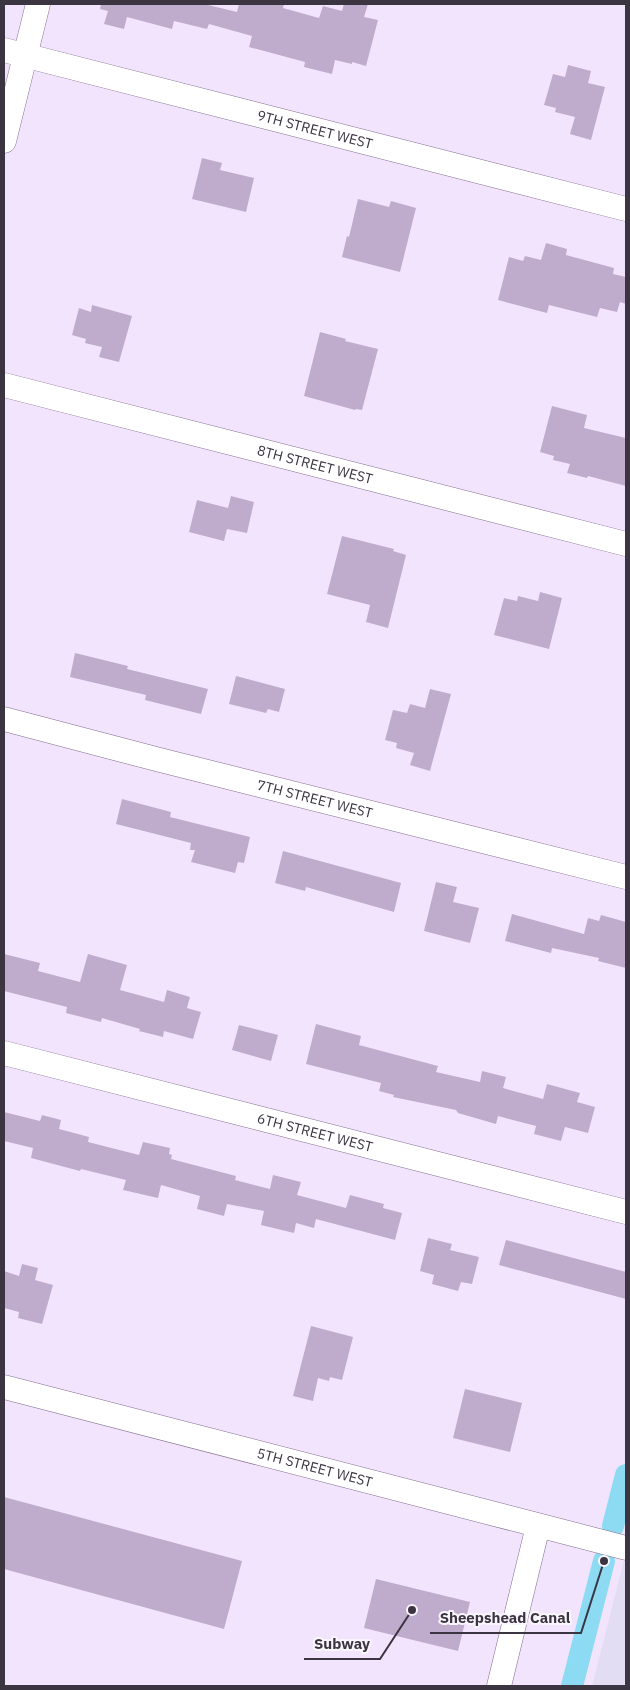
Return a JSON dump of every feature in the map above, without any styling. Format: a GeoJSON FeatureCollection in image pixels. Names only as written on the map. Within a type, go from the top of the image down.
{"type":"FeatureCollection","features":[{"type":"Feature","properties":{"kind":"street"},"geometry":{"type":"LineString","coordinates":[[4,141],[14,53],[38,4]]}},
{"type":"Feature","properties":{"kind":"street","name":"9TH STREET WEST"},"geometry":{"type":"LineString","coordinates":[[14,53],[626,209]]}},
{"type":"Feature","properties":{"kind":"street","name":"8TH STREET WEST"},"geometry":{"type":"LineString","coordinates":[[4,385],[626,544]]}},
{"type":"Feature","properties":{"kind":"street","name":"7TH STREET WEST"},"geometry":{"type":"LineString","coordinates":[[4,719],[626,877]]}},
{"type":"Feature","properties":{"kind":"street","name":"6TH STREET WEST"},"geometry":{"type":"LineString","coordinates":[[4,1053],[626,1212]]}},
{"type":"Feature","properties":{"kind":"street","name":"5TH STREET WEST"},"geometry":{"type":"LineString","coordinates":[[4,1387],[626,1548]]}},
{"type":"Feature","properties":{"kind":"street"},"geometry":{"type":"LineString","coordinates":[[499,1686],[538,1526]]}},
{"type":"Feature","properties":{"kind":"shaded area"},"geometry":{"type":"Polygon","coordinates":[[[626,1552],[626,1686],[592,1686],[626,1552]]]}},
{"type":"Feature","properties":{"kind":"building"},"geometry":{"type":"Polygon","coordinates":[[[101,4],[204,4],[237,12],[239,4],[284,4],[283,8],[319,18],[323,6],[342,11],[344,4],[368,4],[364,17],[378,20],[366,66],[335,60],[332,74],[304,67],[305,62],[249,47],[252,36],[209,24],[207,29],[174,21],[172,29],[127,17],[124,29],[104,24],[108,11],[100,9],[101,4]]]}},
{"type":"Feature","properties":{"kind":"building"},"geometry":{"type":"Polygon","coordinates":[[[568,65],[591,71],[588,83],[605,87],[591,140],[570,134],[575,117],[555,112],[556,108],[544,105],[553,74],[565,77],[568,65]]]}},
{"type":"Feature","properties":{"kind":"building"},"geometry":{"type":"Polygon","coordinates":[[[202,158],[222,163],[220,170],[254,178],[246,212],[192,199],[202,158]]]}},
{"type":"Feature","properties":{"kind":"building"},"geometry":{"type":"Polygon","coordinates":[[[358,199],[389,207],[391,201],[416,208],[400,272],[342,257],[358,199]]]}},
{"type":"Feature","properties":{"kind":"building"},"geometry":{"type":"Polygon","coordinates":[[[546,243],[567,249],[566,255],[614,268],[613,274],[626,277],[626,304],[620,302],[617,312],[600,308],[597,317],[549,305],[547,313],[498,300],[509,257],[523,261],[525,256],[541,260],[546,243]]]}},
{"type":"Feature","properties":{"kind":"building"},"geometry":{"type":"Polygon","coordinates":[[[92,305],[132,316],[119,362],[99,357],[102,347],[85,343],[86,339],[72,335],[79,308],[91,312],[92,305]]]}},
{"type":"Feature","properties":{"kind":"building"},"geometry":{"type":"Polygon","coordinates":[[[320,332],[346,339],[345,341],[378,349],[362,410],[355,410],[304,396],[320,332]]]}},
{"type":"Feature","properties":{"kind":"building"},"geometry":{"type":"Polygon","coordinates":[[[552,406],[587,415],[584,428],[626,438],[626,486],[588,476],[587,478],[567,473],[570,464],[553,460],[554,456],[540,452],[552,406]]]}},
{"type":"Feature","properties":{"kind":"building"},"geometry":{"type":"Polygon","coordinates":[[[231,496],[254,502],[247,533],[227,529],[224,541],[189,532],[197,500],[228,508],[231,496]]]}},
{"type":"Feature","properties":{"kind":"building"},"geometry":{"type":"Polygon","coordinates":[[[342,536],[394,549],[393,551],[406,555],[388,628],[366,622],[370,605],[327,594],[342,536]]]}},
{"type":"Feature","properties":{"kind":"building"},"geometry":{"type":"Polygon","coordinates":[[[540,592],[562,598],[549,649],[494,635],[504,598],[517,601],[518,596],[538,601],[540,592]]]}},
{"type":"Feature","properties":{"kind":"building"},"geometry":{"type":"Polygon","coordinates":[[[75,653],[128,666],[127,669],[208,689],[201,714],[145,700],[146,695],[70,677],[75,653]]]}},
{"type":"Feature","properties":{"kind":"building"},"geometry":{"type":"Polygon","coordinates":[[[236,676],[285,689],[279,712],[268,709],[266,713],[229,704],[236,676]]]}},
{"type":"Feature","properties":{"kind":"building"},"geometry":{"type":"Polygon","coordinates":[[[430,689],[451,694],[430,771],[410,765],[414,753],[396,748],[397,743],[385,740],[393,710],[407,713],[410,704],[425,708],[430,689]]]}},
{"type":"Feature","properties":{"kind":"building"},"geometry":{"type":"Polygon","coordinates":[[[122,799],[171,812],[170,817],[250,837],[244,863],[238,862],[235,873],[191,862],[195,850],[190,850],[191,843],[116,824],[122,799]]]}},
{"type":"Feature","properties":{"kind":"building"},"geometry":{"type":"Polygon","coordinates":[[[283,851],[401,883],[394,912],[306,887],[305,891],[275,883],[283,851]]]}},
{"type":"Feature","properties":{"kind":"building"},"geometry":{"type":"Polygon","coordinates":[[[436,882],[457,887],[453,902],[479,908],[470,943],[424,931],[436,882]]]}},
{"type":"Feature","properties":{"kind":"building"},"geometry":{"type":"Polygon","coordinates":[[[512,914],[584,934],[588,918],[599,921],[601,915],[626,922],[626,968],[598,961],[599,958],[552,948],[551,953],[505,941],[512,914]]]}},
{"type":"Feature","properties":{"kind":"building"},"geometry":{"type":"Polygon","coordinates":[[[4,954],[40,963],[38,971],[80,982],[88,954],[127,965],[120,990],[164,1002],[167,990],[190,997],[187,1008],[201,1012],[193,1039],[164,1031],[163,1037],[102,1018],[101,1022],[66,1013],[67,1007],[4,991],[4,954]]]}},
{"type":"Feature","properties":{"kind":"building"},"geometry":{"type":"Polygon","coordinates":[[[316,1024],[361,1036],[359,1045],[438,1066],[436,1072],[480,1082],[482,1071],[506,1077],[503,1088],[543,1099],[547,1084],[580,1093],[577,1102],[595,1107],[588,1133],[565,1127],[561,1141],[534,1134],[536,1126],[498,1116],[496,1124],[458,1113],[456,1110],[393,1097],[394,1095],[379,1091],[381,1083],[306,1064],[316,1024]]]}},
{"type":"Feature","properties":{"kind":"building"},"geometry":{"type":"Polygon","coordinates":[[[239,1025],[278,1035],[271,1061],[232,1050],[239,1025]]]}},
{"type":"Feature","properties":{"kind":"building"},"geometry":{"type":"Polygon","coordinates":[[[4,1112],[40,1121],[42,1115],[61,1120],[59,1129],[89,1137],[88,1142],[139,1155],[143,1142],[170,1148],[169,1154],[172,1155],[171,1159],[236,1176],[235,1180],[270,1189],[273,1175],[301,1182],[297,1195],[346,1208],[350,1195],[384,1204],[383,1208],[402,1213],[395,1240],[316,1219],[314,1228],[296,1223],[294,1233],[261,1225],[264,1211],[227,1204],[224,1216],[197,1209],[200,1196],[161,1185],[158,1198],[123,1190],[126,1180],[81,1169],[80,1171],[31,1158],[33,1148],[4,1141],[4,1112]]]}},
{"type":"Feature","properties":{"kind":"building"},"geometry":{"type":"Polygon","coordinates":[[[428,1238],[452,1244],[450,1250],[479,1257],[472,1284],[461,1282],[458,1291],[432,1284],[434,1275],[420,1271],[428,1238]]]}},
{"type":"Feature","properties":{"kind":"building"},"geometry":{"type":"Polygon","coordinates":[[[506,1240],[626,1272],[626,1299],[499,1265],[506,1240]]]}},
{"type":"Feature","properties":{"kind":"building"},"geometry":{"type":"Polygon","coordinates":[[[22,1264],[38,1268],[35,1280],[53,1285],[42,1324],[18,1318],[19,1312],[4,1308],[4,1271],[19,1276],[22,1264]]]}},
{"type":"Feature","properties":{"kind":"building"},"geometry":{"type":"Polygon","coordinates":[[[311,1326],[353,1337],[342,1380],[330,1377],[329,1381],[318,1378],[313,1401],[293,1396],[311,1326]]]}},
{"type":"Feature","properties":{"kind":"building"},"geometry":{"type":"Polygon","coordinates":[[[465,1389],[522,1403],[510,1452],[453,1438],[465,1389]]]}},
{"type":"Feature","properties":{"kind":"building"},"geometry":{"type":"Polygon","coordinates":[[[4,1497],[242,1561],[224,1629],[4,1569],[4,1497]]]}},
{"type":"Feature","properties":{"kind":"building"},"geometry":{"type":"Polygon","coordinates":[[[376,1579],[470,1602],[458,1651],[364,1628],[376,1579]]]}},
{"type":"Feature","properties":{"kind":"waterway"},"geometry":{"type":"LineString","coordinates":[[613,1526],[626,1475]]}},
{"type":"Feature","properties":{"kind":"waterway"},"geometry":{"type":"LineString","coordinates":[[572,1686],[604,1561]]}},
{"type":"Feature","properties":{"kind":"place","name":"Sheepshead Canal"},"geometry":{"type":"Point","coordinates":[604,1561]}},
{"type":"Feature","properties":{"kind":"place","name":"Subway"},"geometry":{"type":"Point","coordinates":[412,1610]}}]}
